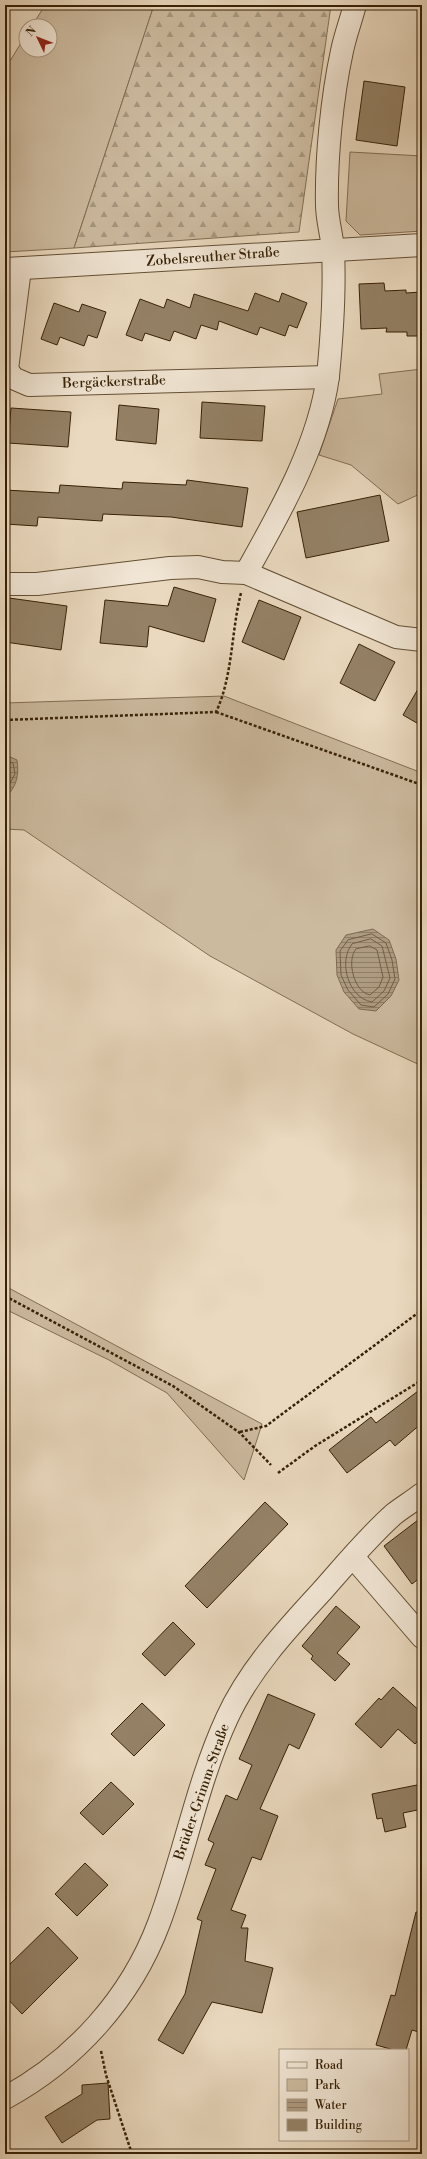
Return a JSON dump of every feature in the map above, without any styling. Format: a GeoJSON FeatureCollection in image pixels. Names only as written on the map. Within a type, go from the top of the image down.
{"type":"FeatureCollection","features":[{"type":"Feature","properties":{"kind":"street"},"geometry":{"type":"LineString","coordinates":[[246,574],[282,509],[309,446],[321,408],[328,377],[332,318],[333,250],[327,205],[334,99],[342,50],[355,5]]}},
{"type":"Feature","properties":{"kind":"street","name":"Zobelsreuther Straße"},"geometry":{"type":"LineString","coordinates":[[12,269],[422,245]]}},
{"type":"Feature","properties":{"kind":"street","name":"Bergäckerstraße"},"geometry":{"type":"LineString","coordinates":[[12,269],[7,369],[13,378],[29,385],[328,377]]}},
{"type":"Feature","properties":{"kind":"street"},"geometry":{"type":"LineString","coordinates":[[5,584],[37,584],[191,567],[246,574],[396,637],[422,640]]}},
{"type":"Feature","properties":{"kind":"street","name":"Brüder-Grimm-Straße"},"geometry":{"type":"LineString","coordinates":[[5,2098],[37,2079],[62,2060],[97,2026],[118,2000],[137,1971],[159,1924],[215,1748],[236,1700],[266,1656],[353,1557],[394,1514],[422,1494]]}},
{"type":"Feature","properties":{"kind":"street"},"geometry":{"type":"LineString","coordinates":[[353,1557],[422,1637]]}},
{"type":"Feature","properties":{"kind":"path"},"geometry":{"type":"LineString","coordinates":[[216,712],[224,696],[236,612],[246,574]]}},
{"type":"Feature","properties":{"kind":"path"},"geometry":{"type":"LineString","coordinates":[[5,720],[216,712],[422,785]]}},
{"type":"Feature","properties":{"kind":"path"},"geometry":{"type":"LineString","coordinates":[[5,1296],[173,1386],[240,1433],[271,1465]]}},
{"type":"Feature","properties":{"kind":"path"},"geometry":{"type":"LineString","coordinates":[[240,1433],[266,1426],[422,1310]]}},
{"type":"Feature","properties":{"kind":"path"},"geometry":{"type":"LineString","coordinates":[[278,1473],[315,1446],[422,1380]]}},
{"type":"Feature","properties":{"kind":"path"},"geometry":{"type":"LineString","coordinates":[[97,2026],[106,2075],[132,2154]]}},
{"type":"Feature","properties":{"kind":"green space"},"geometry":{"type":"Polygon","coordinates":[[[45,5],[154,5],[74,248],[5,252],[5,69],[18,48],[18,58],[58,58],[58,18],[37,18],[45,5]]]}},
{"type":"Feature","properties":{"kind":"green space"},"geometry":{"type":"Polygon","coordinates":[[[154,5],[331,5],[299,232],[74,248],[154,5]]]}},
{"type":"Feature","properties":{"kind":"green space"},"geometry":{"type":"Polygon","coordinates":[[[350,152],[422,156],[422,231],[360,235],[346,221],[350,152]]]}},
{"type":"Feature","properties":{"kind":"green space"},"geometry":{"type":"Polygon","coordinates":[[[422,369],[422,493],[398,504],[351,465],[319,455],[338,399],[382,394],[379,374],[422,369]]]}},
{"type":"Feature","properties":{"kind":"green space"},"geometry":{"type":"Polygon","coordinates":[[[224,696],[422,773],[422,1066],[353,1034],[210,956],[24,830],[5,829],[5,703],[224,696]]]}},
{"type":"Feature","properties":{"kind":"green space"},"geometry":{"type":"Polygon","coordinates":[[[5,1286],[262,1424],[244,1480],[167,1393],[109,1360],[5,1309],[5,1286]]]}},
{"type":"Feature","properties":{"kind":"water"},"geometry":{"type":"Polygon","coordinates":[[[8,756],[17,760],[18,770],[15,785],[5,797],[5,758],[8,756]]]}},
{"type":"Feature","properties":{"kind":"water"},"geometry":{"type":"Polygon","coordinates":[[[373,929],[389,940],[396,959],[399,980],[391,996],[376,1011],[359,1009],[344,992],[337,975],[336,950],[346,935],[373,929]]]}},
{"type":"Feature","properties":{"kind":"building"},"geometry":{"type":"Polygon","coordinates":[[[364,81],[405,87],[397,146],[356,140],[364,81]]]}},
{"type":"Feature","properties":{"kind":"building"},"geometry":{"type":"Polygon","coordinates":[[[384,283],[385,291],[406,290],[406,293],[422,292],[422,336],[407,336],[407,332],[386,332],[387,328],[361,329],[359,284],[384,283]]]}},
{"type":"Feature","properties":{"kind":"building"},"geometry":{"type":"Polygon","coordinates":[[[255,293],[279,302],[282,293],[307,303],[297,328],[289,325],[285,336],[260,327],[257,335],[219,321],[217,330],[201,325],[196,339],[174,331],[170,341],[145,333],[142,341],[126,335],[140,299],[164,308],[167,299],[190,308],[194,294],[248,311],[255,293]]]}},
{"type":"Feature","properties":{"kind":"building"},"geometry":{"type":"Polygon","coordinates":[[[54,303],[79,312],[82,304],[106,312],[97,338],[88,335],[84,346],[60,337],[57,345],[41,339],[54,303]]]}},
{"type":"Feature","properties":{"kind":"building"},"geometry":{"type":"Polygon","coordinates":[[[202,402],[265,406],[262,441],[200,438],[202,402]]]}},
{"type":"Feature","properties":{"kind":"building"},"geometry":{"type":"Polygon","coordinates":[[[119,405],[159,409],[156,444],[116,440],[119,405]]]}},
{"type":"Feature","properties":{"kind":"building"},"geometry":{"type":"Polygon","coordinates":[[[11,408],[71,412],[68,447],[8,443],[11,408]]]}},
{"type":"Feature","properties":{"kind":"building"},"geometry":{"type":"Polygon","coordinates":[[[187,480],[248,488],[242,527],[171,517],[103,514],[102,521],[38,517],[37,526],[5,524],[5,490],[59,493],[60,485],[122,489],[123,482],[186,485],[187,480]]]}},
{"type":"Feature","properties":{"kind":"building"},"geometry":{"type":"Polygon","coordinates":[[[380,495],[389,541],[306,558],[297,512],[380,495]]]}},
{"type":"Feature","properties":{"kind":"building"},"geometry":{"type":"Polygon","coordinates":[[[174,587],[216,599],[204,642],[149,626],[147,647],[100,643],[105,600],[168,606],[174,587]]]}},
{"type":"Feature","properties":{"kind":"building"},"geometry":{"type":"Polygon","coordinates":[[[9,598],[67,606],[61,650],[5,642],[9,598]]]}},
{"type":"Feature","properties":{"kind":"building"},"geometry":{"type":"Polygon","coordinates":[[[259,600],[301,617],[284,660],[242,642],[259,600]]]}},
{"type":"Feature","properties":{"kind":"building"},"geometry":{"type":"Polygon","coordinates":[[[359,644],[395,662],[375,701],[340,683],[359,644]]]}},
{"type":"Feature","properties":{"kind":"building"},"geometry":{"type":"Polygon","coordinates":[[[422,682],[422,726],[403,715],[422,682]]]}},
{"type":"Feature","properties":{"kind":"building"},"geometry":{"type":"Polygon","coordinates":[[[422,1388],[422,1423],[395,1446],[390,1440],[347,1473],[329,1450],[371,1417],[376,1423],[422,1388]]]}},
{"type":"Feature","properties":{"kind":"building"},"geometry":{"type":"Polygon","coordinates":[[[265,1502],[288,1524],[207,1608],[185,1586],[265,1502]]]}},
{"type":"Feature","properties":{"kind":"building"},"geometry":{"type":"Polygon","coordinates":[[[422,1517],[422,1576],[412,1584],[384,1546],[422,1517]]]}},
{"type":"Feature","properties":{"kind":"building"},"geometry":{"type":"Polygon","coordinates":[[[336,1606],[360,1627],[337,1653],[350,1664],[335,1681],[311,1659],[313,1656],[302,1646],[336,1606]]]}},
{"type":"Feature","properties":{"kind":"building"},"geometry":{"type":"Polygon","coordinates":[[[173,1622],[195,1644],[165,1676],[142,1654],[173,1622]]]}},
{"type":"Feature","properties":{"kind":"building"},"geometry":{"type":"Polygon","coordinates":[[[393,1687],[422,1713],[422,1736],[415,1744],[398,1729],[381,1748],[355,1724],[379,1698],[381,1700],[393,1687]]]}},
{"type":"Feature","properties":{"kind":"building"},"geometry":{"type":"Polygon","coordinates":[[[268,1694],[315,1714],[299,1749],[289,1744],[260,1809],[278,1816],[261,1860],[252,1857],[231,1910],[246,1915],[241,1928],[248,1928],[245,1961],[273,1968],[262,2013],[212,2002],[183,2054],[158,2040],[185,1994],[202,1921],[197,1919],[216,1869],[205,1865],[214,1843],[208,1840],[226,1795],[237,1800],[252,1765],[239,1759],[268,1694]]]}},
{"type":"Feature","properties":{"kind":"building"},"geometry":{"type":"Polygon","coordinates":[[[142,1703],[165,1725],[134,1756],[111,1734],[142,1703]]]}},
{"type":"Feature","properties":{"kind":"building"},"geometry":{"type":"Polygon","coordinates":[[[111,1782],[134,1804],[103,1835],[80,1813],[111,1782]]]}},
{"type":"Feature","properties":{"kind":"building"},"geometry":{"type":"Polygon","coordinates":[[[422,1784],[422,1809],[403,1813],[406,1827],[385,1832],[382,1818],[377,1819],[372,1794],[422,1784]]]}},
{"type":"Feature","properties":{"kind":"building"},"geometry":{"type":"Polygon","coordinates":[[[85,1863],[108,1885],[77,1916],[55,1894],[85,1863]]]}},
{"type":"Feature","properties":{"kind":"building"},"geometry":{"type":"Polygon","coordinates":[[[416,1912],[422,1913],[422,2033],[412,2030],[406,2049],[390,2049],[376,2045],[391,1995],[395,1996],[416,1912]]]}},
{"type":"Feature","properties":{"kind":"building"},"geometry":{"type":"Polygon","coordinates":[[[48,1927],[78,1958],[22,2014],[5,1996],[5,1969],[48,1927]]]}},
{"type":"Feature","properties":{"kind":"building"},"geometry":{"type":"Polygon","coordinates":[[[108,2083],[110,2119],[97,2120],[62,2143],[45,2117],[82,2094],[82,2085],[108,2083]]]}}]}
